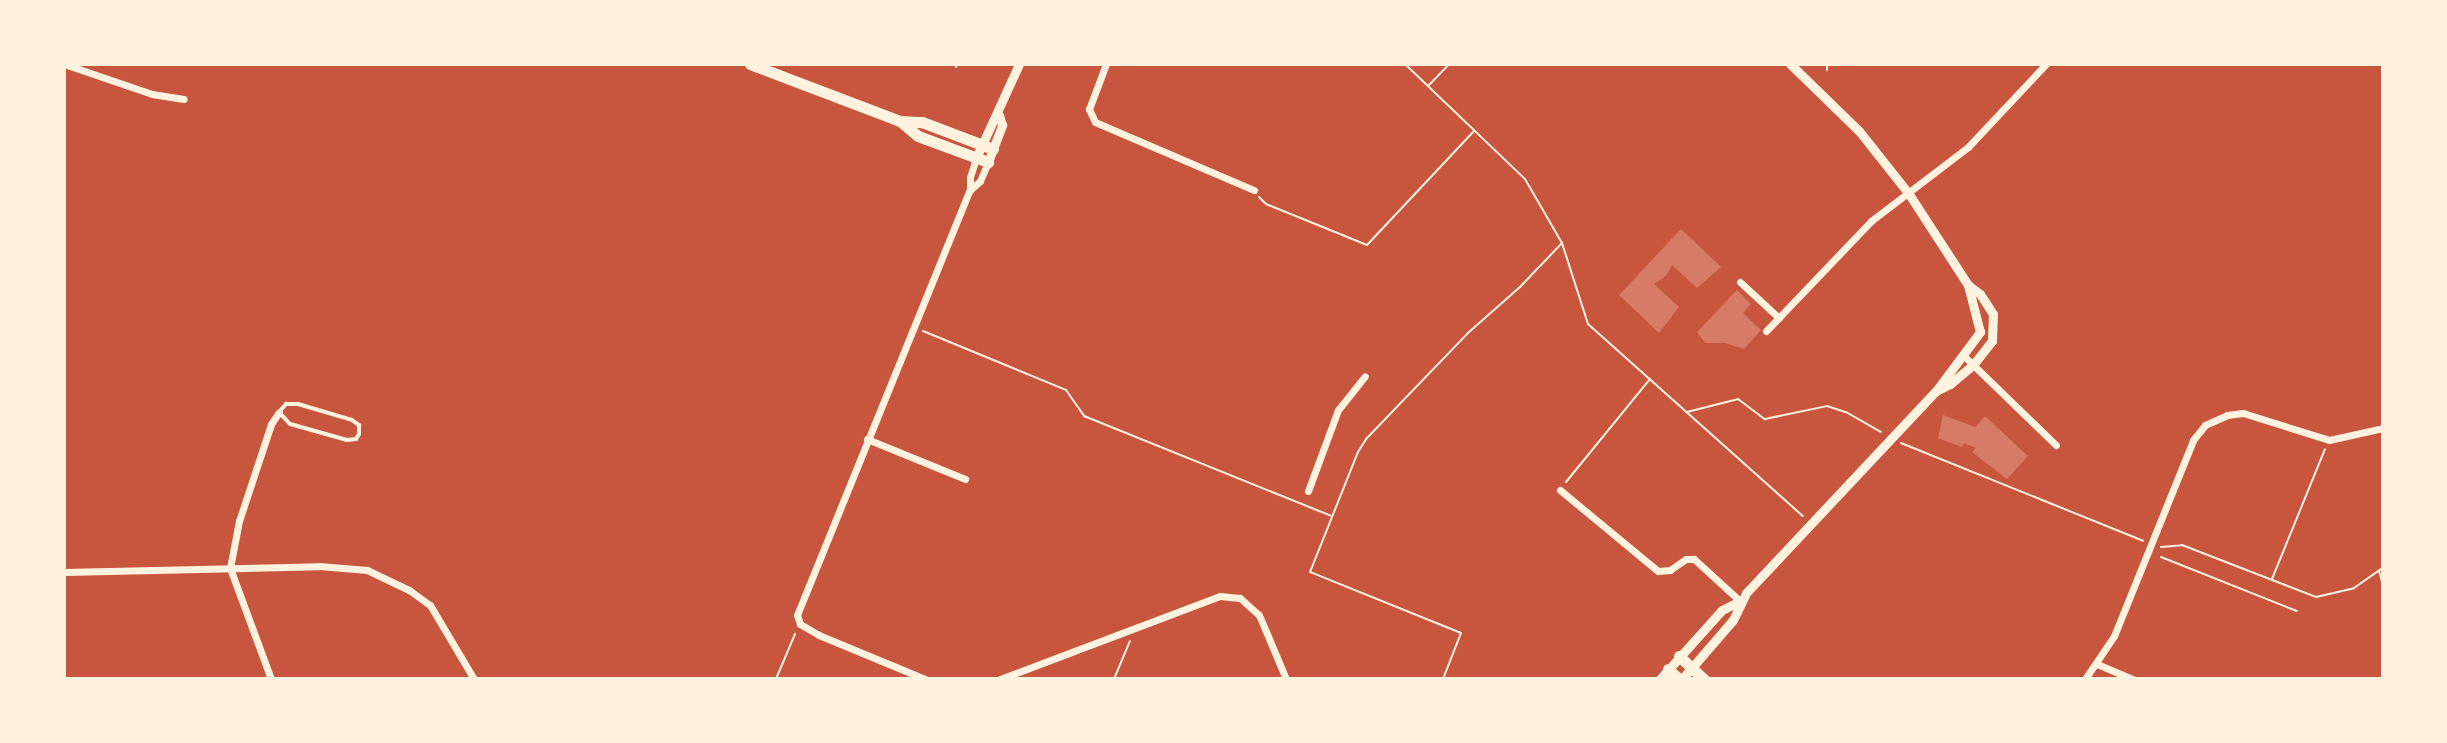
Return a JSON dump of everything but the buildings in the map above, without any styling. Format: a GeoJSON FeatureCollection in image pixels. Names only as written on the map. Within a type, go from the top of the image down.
{"type":"FeatureCollection","features":[{"type":"Feature","properties":{"kind":"main road"},"geometry":{"type":"LineString","coordinates":[[750,64],[900,121],[922,122],[987,147]]}},
{"type":"Feature","properties":{"kind":"main road"},"geometry":{"type":"LineString","coordinates":[[900,121],[918,136],[982,160]]}},
{"type":"Feature","properties":{"kind":"main road"},"geometry":{"type":"LineString","coordinates":[[1679,656],[1704,679]]}},
{"type":"Feature","properties":{"kind":"main road"},"geometry":{"type":"LineString","coordinates":[[1668,669],[1681,679]]}},
{"type":"Feature","properties":{"kind":"street"},"geometry":{"type":"LineString","coordinates":[[64,64],[152,94],[184,99]]}},
{"type":"Feature","properties":{"kind":"street"},"geometry":{"type":"LineString","coordinates":[[925,679],[819,635],[797,621],[802,597],[970,190],[970,177],[1002,125],[999,115],[1019,64]]}},
{"type":"Feature","properties":{"kind":"street"},"geometry":{"type":"LineString","coordinates":[[1106,64],[1089,109],[1095,122],[1254,190]]}},
{"type":"Feature","properties":{"kind":"street"},"geometry":{"type":"LineString","coordinates":[[1790,64],[1859,131],[1909,194],[1968,285],[1980,332],[1964,356],[1942,378],[1936,391]]}},
{"type":"Feature","properties":{"kind":"street"},"geometry":{"type":"LineString","coordinates":[[1766,331],[1871,221],[1981,135],[2046,64]]}},
{"type":"Feature","properties":{"kind":"street"},"geometry":{"type":"LineString","coordinates":[[1740,282],[1779,318]]}},
{"type":"Feature","properties":{"kind":"street"},"geometry":{"type":"LineString","coordinates":[[1660,679],[1722,610],[1740,601],[1907,420],[1936,391],[1973,365],[1992,341],[1995,321],[1980,294],[1968,285]]}},
{"type":"Feature","properties":{"kind":"street"},"geometry":{"type":"LineString","coordinates":[[1964,356],[2056,445]]}},
{"type":"Feature","properties":{"kind":"street"},"geometry":{"type":"LineString","coordinates":[[1308,491],[1338,410],[1365,376]]}},
{"type":"Feature","properties":{"kind":"street"},"geometry":{"type":"LineString","coordinates":[[271,679],[230,568],[243,507],[271,424],[279,412]]}},
{"type":"Feature","properties":{"kind":"street"},"geometry":{"type":"LineString","coordinates":[[2085,679],[2114,636],[2193,440],[2205,425],[2227,415],[2243,413],[2329,440],[2383,428]]}},
{"type":"Feature","properties":{"kind":"street"},"geometry":{"type":"LineString","coordinates":[[867,439],[965,479]]}},
{"type":"Feature","properties":{"kind":"street"},"geometry":{"type":"LineString","coordinates":[[1560,490],[1658,571],[1670,570],[1686,559],[1694,559],[1740,601]]}},
{"type":"Feature","properties":{"kind":"street"},"geometry":{"type":"LineString","coordinates":[[64,572],[348,567],[387,578],[430,605],[474,679]]}},
{"type":"Feature","properties":{"kind":"street"},"geometry":{"type":"LineString","coordinates":[[1000,679],[1220,596],[1240,598],[1259,615],[1286,679]]}},
{"type":"Feature","properties":{"kind":"street"},"geometry":{"type":"LineString","coordinates":[[1681,679],[1733,620],[1740,601]]}},
{"type":"Feature","properties":{"kind":"street"},"geometry":{"type":"LineString","coordinates":[[2097,664],[2133,679]]}},
{"type":"Feature","properties":{"kind":"lane"},"geometry":{"type":"LineString","coordinates":[[286,404],[298,404],[352,420],[359,425],[359,434],[356,439],[347,440],[290,424],[279,412],[286,404]]}},
{"type":"Feature","properties":{"kind":"path"},"geometry":{"type":"LineString","coordinates":[[1405,64],[1525,179],[1562,243],[1588,324],[1810,523]]}},
{"type":"Feature","properties":{"kind":"path"},"geometry":{"type":"LineString","coordinates":[[1429,86],[1449,64]]}},
{"type":"Feature","properties":{"kind":"path"},"geometry":{"type":"LineString","coordinates":[[1827,64],[1827,70]]}},
{"type":"Feature","properties":{"kind":"path"},"geometry":{"type":"LineString","coordinates":[[1254,190],[1266,204],[1367,245],[1475,130]]}},
{"type":"Feature","properties":{"kind":"path"},"geometry":{"type":"LineString","coordinates":[[1443,679],[1461,633],[1310,572],[1358,452],[1469,332],[1520,287],[1562,243]]}},
{"type":"Feature","properties":{"kind":"path"},"geometry":{"type":"LineString","coordinates":[[922,330],[1066,390],[1084,416],[1333,516]]}},
{"type":"Feature","properties":{"kind":"path"},"geometry":{"type":"LineString","coordinates":[[1560,490],[1650,379]]}},
{"type":"Feature","properties":{"kind":"path"},"geometry":{"type":"LineString","coordinates":[[1687,412],[1738,399],[1765,419],[1827,406],[1846,412],[1885,434]]}},
{"type":"Feature","properties":{"kind":"path"},"geometry":{"type":"LineString","coordinates":[[1892,439],[2136,538]]}},
{"type":"Feature","properties":{"kind":"path"},"geometry":{"type":"LineString","coordinates":[[2272,580],[2323,449],[2329,449]]}},
{"type":"Feature","properties":{"kind":"path"},"geometry":{"type":"LineString","coordinates":[[2164,548],[2182,545],[2316,597],[2354,588],[2381,568],[2383,585]]}},
{"type":"Feature","properties":{"kind":"path"},"geometry":{"type":"LineString","coordinates":[[2161,557],[2297,611]]}},
{"type":"Feature","properties":{"kind":"path"},"geometry":{"type":"LineString","coordinates":[[776,679],[797,621]]}},
{"type":"Feature","properties":{"kind":"path"},"geometry":{"type":"LineString","coordinates":[[1114,679],[1133,637]]}}]}
